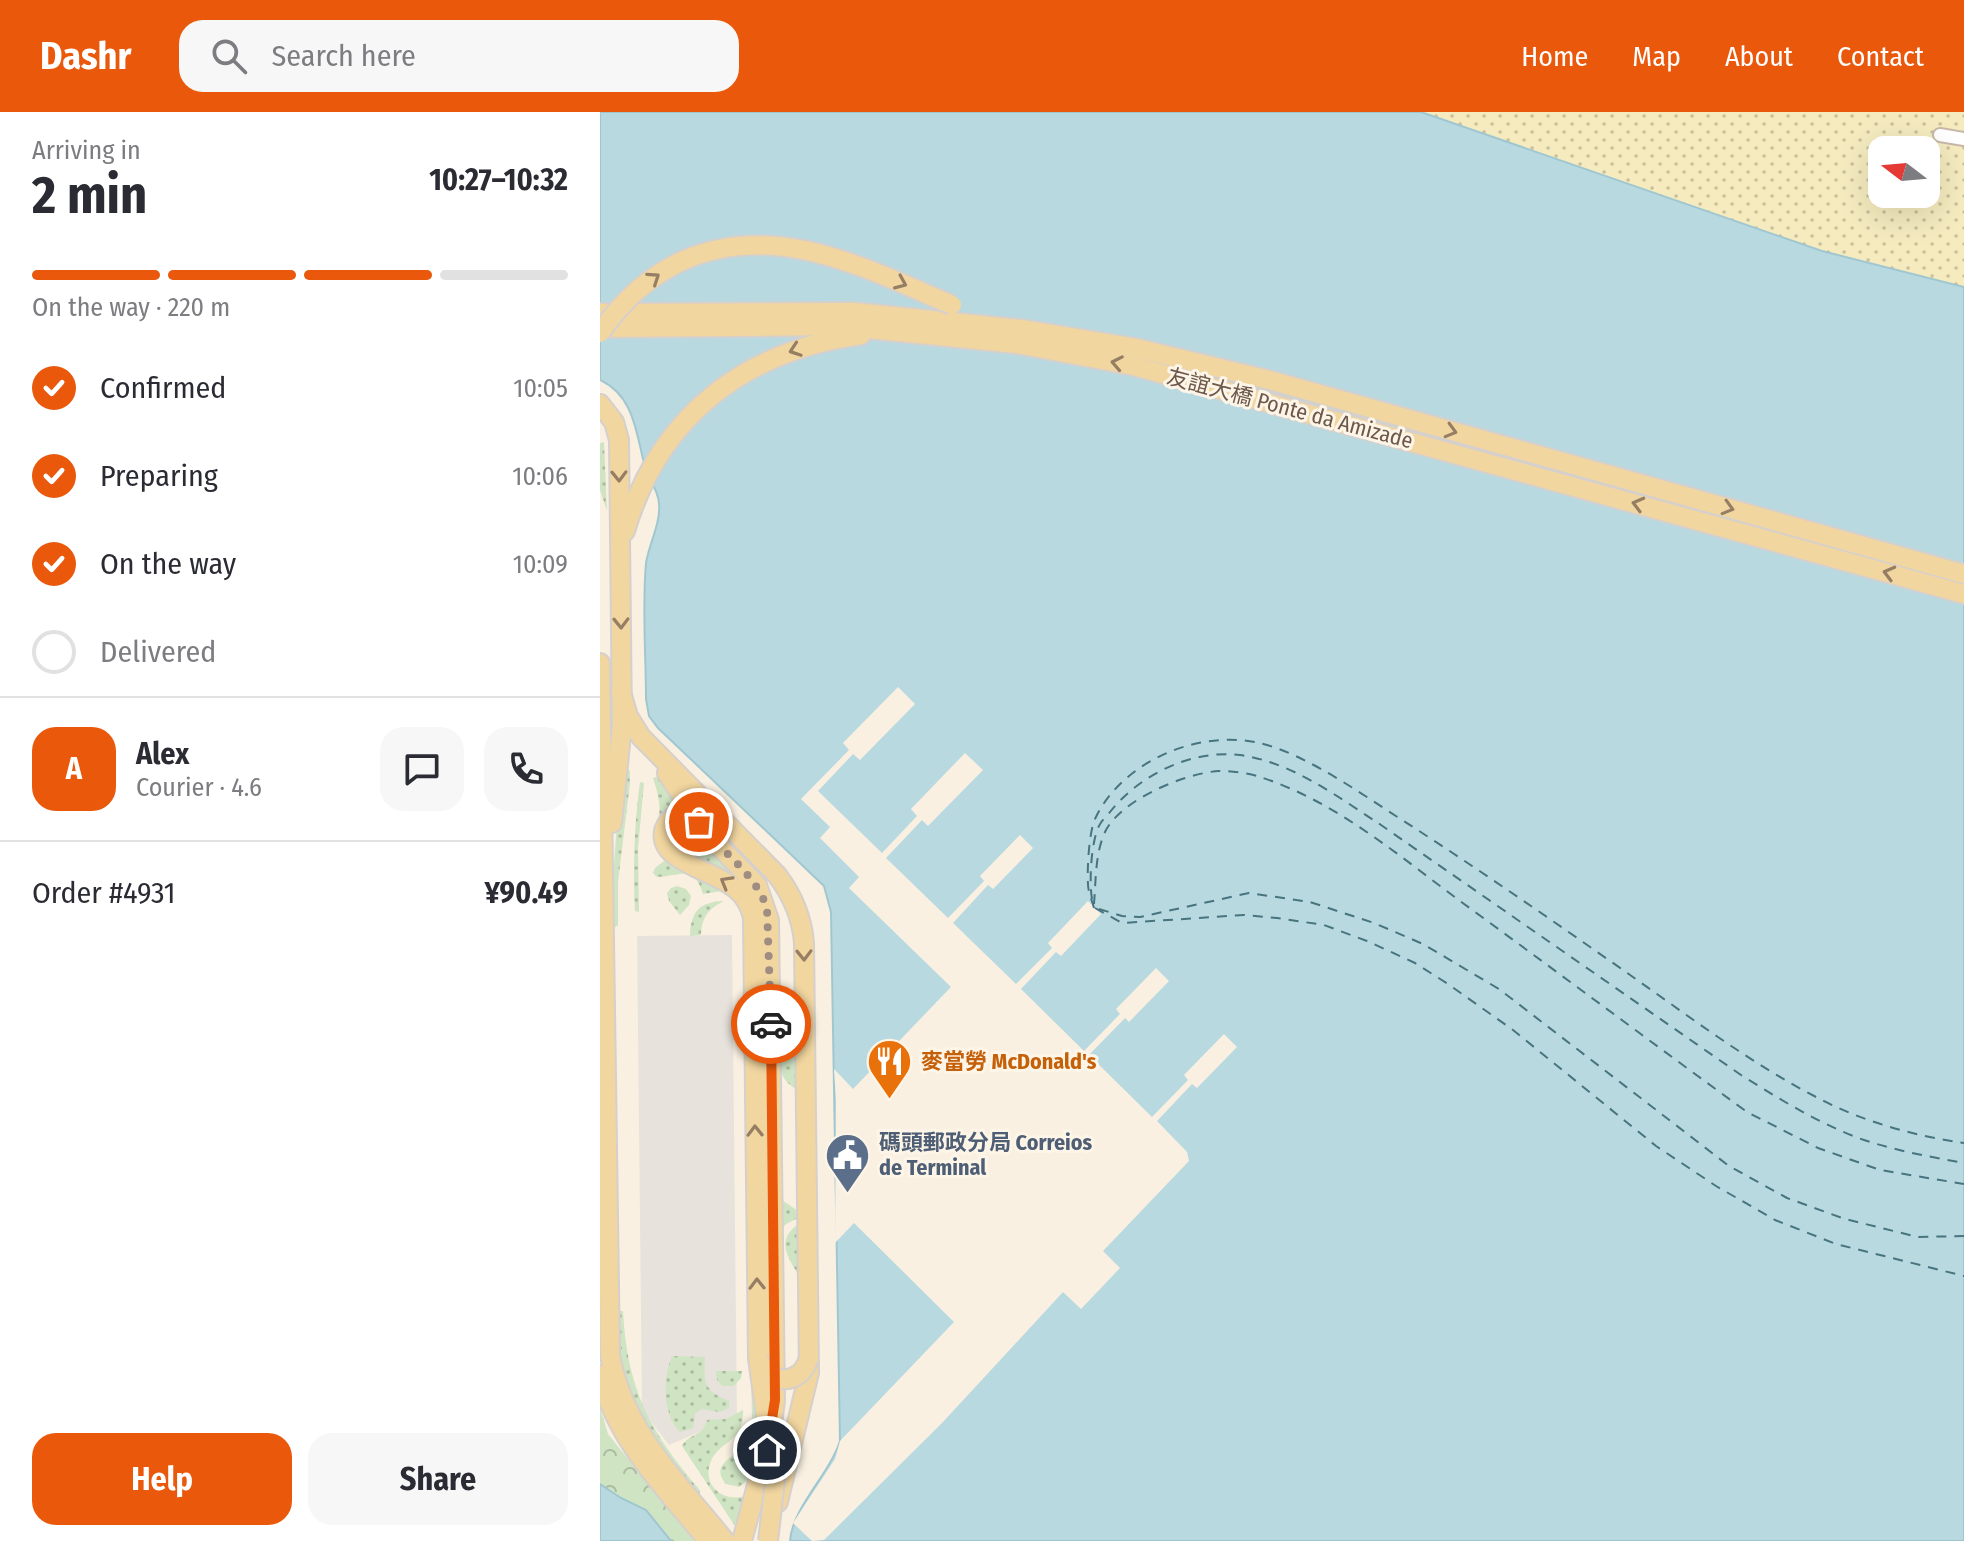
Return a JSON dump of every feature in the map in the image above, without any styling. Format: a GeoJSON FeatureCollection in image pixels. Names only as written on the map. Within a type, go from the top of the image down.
{"type":"FeatureCollection","features":[{"type":"Feature","properties":{"kind":"main road"},"geometry":{"type":"LineString","coordinates":[[600,331],[628,298],[674,265],[719,249],[756,244],[794,247],[828,255],[978,316],[1021,329]]}},
{"type":"Feature","properties":{"kind":"main road","name":"友誼大橋 Ponte da Amizade"},"geometry":{"type":"LineString","coordinates":[[600,313],[854,312],[1021,329],[1136,348],[1269,380],[1964,574]]}},
{"type":"Feature","properties":{"kind":"main road","name":"友誼大橋 Ponte da Amizade"},"geometry":{"type":"LineString","coordinates":[[600,331],[839,326],[1017,344],[1148,370],[1964,594]]}},
{"type":"Feature","properties":{"kind":"main road"},"geometry":{"type":"LineString","coordinates":[[620,555],[631,511],[652,464],[701,404],[744,373],[791,351],[859,335],[927,333]]}},
{"type":"Feature","properties":{"kind":"main road"},"geometry":{"type":"LineString","coordinates":[[600,404],[614,422],[619,440],[622,725],[603,910]]}},
{"type":"Feature","properties":{"kind":"main road"},"geometry":{"type":"LineString","coordinates":[[600,663],[609,1335],[613,1370],[621,1399],[644,1440],[725,1541]]}},
{"type":"Feature","properties":{"kind":"main road"},"geometry":{"type":"LineString","coordinates":[[621,692],[628,716],[708,835],[757,885],[769,920],[775,1400],[771,1433],[742,1541]]}},
{"type":"Feature","properties":{"kind":"main road"},"geometry":{"type":"LineString","coordinates":[[648,744],[707,801],[719,818],[788,890],[803,934],[809,1373],[768,1541]]}},
{"type":"Feature","properties":{"kind":"main road"},"geometry":{"type":"LineString","coordinates":[[719,818],[703,810],[689,808],[673,815],[665,827],[664,836],[669,850],[732,885],[746,899],[752,912],[758,1358],[775,1481],[768,1541]]}},
{"type":"Feature","properties":{"kind":"main road"},"geometry":{"type":"LineString","coordinates":[[687,862],[680,851],[683,837],[698,830],[708,835]]}},
{"type":"Feature","properties":{"kind":"main road"},"geometry":{"type":"LineString","coordinates":[[758,1358],[766,1373],[773,1378],[786,1380],[802,1372],[809,1358]]}},
{"type":"Feature","properties":{"kind":"main road"},"geometry":{"type":"LineString","coordinates":[[600,1375],[609,1405],[624,1434],[708,1541]]}},
{"type":"Feature","properties":{"kind":"street"},"geometry":{"type":"LineString","coordinates":[[1940,135],[1964,139]]}},
{"type":"Feature","properties":{"kind":"shaded area"},"geometry":{"type":"Polygon","coordinates":[[[732,935],[737,1416],[669,1445],[642,1410],[637,936],[732,935]]]}},
{"type":"Feature","properties":{"kind":"green space"},"geometry":{"type":"Polygon","coordinates":[[[604,442],[607,511],[600,490],[600,443],[604,442]]]}},
{"type":"Feature","properties":{"kind":"green space"},"geometry":{"type":"Polygon","coordinates":[[[622,755],[630,772],[630,783],[618,882],[618,925],[609,932],[622,755]]]}},
{"type":"Feature","properties":{"kind":"green space"},"geometry":{"type":"Polygon","coordinates":[[[662,775],[679,804],[664,816],[657,849],[659,807],[653,778],[662,775]]]}},
{"type":"Feature","properties":{"kind":"green space"},"geometry":{"type":"Polygon","coordinates":[[[640,782],[644,783],[638,848],[639,912],[635,911],[634,862],[640,782]]]}},
{"type":"Feature","properties":{"kind":"green space"},"geometry":{"type":"Polygon","coordinates":[[[700,836],[750,886],[764,1432],[749,1479],[739,1487],[726,1484],[720,1471],[745,1443],[752,1417],[747,1209],[746,887],[735,877],[691,856],[688,840],[700,836]]]}},
{"type":"Feature","properties":{"kind":"green space"},"geometry":{"type":"Polygon","coordinates":[[[664,861],[728,890],[703,894],[695,878],[690,875],[657,877],[653,873],[655,868],[664,861]]]}},
{"type":"Feature","properties":{"kind":"green space"},"geometry":{"type":"Polygon","coordinates":[[[677,886],[686,889],[691,896],[689,905],[680,915],[667,893],[677,886]]]}},
{"type":"Feature","properties":{"kind":"green space"},"geometry":{"type":"Polygon","coordinates":[[[724,901],[707,914],[701,935],[690,936],[692,920],[698,910],[708,903],[724,901]]]}},
{"type":"Feature","properties":{"kind":"green space"},"geometry":{"type":"Polygon","coordinates":[[[803,1030],[802,1093],[785,1079],[780,1066],[795,1032],[803,1030]]]}},
{"type":"Feature","properties":{"kind":"green space"},"geometry":{"type":"Polygon","coordinates":[[[776,1196],[804,1215],[786,1224],[778,1233],[776,1196]]]}},
{"type":"Feature","properties":{"kind":"green space"},"geometry":{"type":"Polygon","coordinates":[[[801,1222],[802,1282],[785,1243],[792,1229],[801,1222]]]}},
{"type":"Feature","properties":{"kind":"green space"},"geometry":{"type":"Polygon","coordinates":[[[608,1310],[623,1311],[630,1363],[644,1407],[667,1448],[699,1489],[701,1500],[646,1438],[619,1385],[608,1310]]]}},
{"type":"Feature","properties":{"kind":"green space"},"geometry":{"type":"Polygon","coordinates":[[[672,1356],[705,1357],[707,1385],[729,1401],[729,1408],[720,1412],[701,1409],[695,1414],[693,1428],[680,1432],[667,1406],[667,1375],[672,1356]]]}},
{"type":"Feature","properties":{"kind":"green space"},"geometry":{"type":"Polygon","coordinates":[[[716,1371],[742,1371],[741,1378],[734,1386],[722,1386],[717,1380],[716,1371]]]}},
{"type":"Feature","properties":{"kind":"green space"},"geometry":{"type":"Polygon","coordinates":[[[600,1408],[608,1434],[694,1541],[671,1541],[646,1510],[600,1484],[600,1408]]]}},
{"type":"Feature","properties":{"kind":"green space"},"geometry":{"type":"Polygon","coordinates":[[[743,1410],[740,1429],[714,1456],[709,1469],[711,1484],[721,1494],[745,1496],[735,1526],[682,1446],[702,1430],[707,1420],[726,1419],[743,1410]]]}},
{"type":"Feature","properties":{"kind":"sand"},"geometry":{"type":"Polygon","coordinates":[[[1421,112],[1964,112],[1964,287],[1822,251],[1421,112]]]}},
{"type":"Feature","properties":{"kind":"water"},"geometry":{"type":"Polygon","coordinates":[[[600,112],[1421,112],[1822,251],[1964,287],[1964,1541],[790,1541],[797,1516],[840,1441],[831,912],[824,886],[649,716],[646,699],[645,580],[659,503],[645,468],[636,427],[627,405],[620,395],[600,380],[600,112]]]}},
{"type":"Feature","properties":{"kind":"water"},"geometry":{"type":"Polygon","coordinates":[[[600,1484],[646,1510],[671,1541],[600,1541],[600,1484]]]}},
{"type":"Feature","properties":{"kind":"pier"},"geometry":{"type":"Polygon","coordinates":[[[898,687],[915,704],[860,760],[853,754],[818,791],[882,853],[917,816],[911,809],[965,753],[983,770],[928,826],[922,820],[886,858],[948,918],[984,881],[980,876],[1020,835],[1033,848],[993,889],[988,885],[953,923],[1016,984],[1052,948],[1048,943],[1088,901],[1101,914],[1061,956],[1056,952],[1021,989],[1084,1051],[1120,1014],[1116,1009],[1156,968],[1169,981],[1129,1022],[1125,1018],[1089,1055],[1152,1117],[1188,1080],[1184,1075],[1224,1034],[1237,1047],[1197,1088],[1192,1084],[1157,1121],[1187,1152],[1189,1161],[1103,1251],[1120,1268],[1081,1309],[1063,1292],[942,1423],[824,1540],[812,1541],[793,1523],[835,1459],[840,1441],[954,1322],[854,1223],[835,1243],[834,1069],[853,1089],[951,987],[849,888],[859,877],[820,838],[830,827],[801,799],[849,750],[843,743],[898,687]]]}},
{"type":"Feature","properties":{"kind":"ferry route"},"geometry":{"type":"LineString","coordinates":[[1094,908],[1088,877],[1093,825],[1107,799],[1124,781],[1143,766],[1188,746],[1212,741],[1259,743],[1298,757],[1358,791],[1518,897],[1719,1038],[1794,1085],[1872,1121],[1964,1143]]}},
{"type":"Feature","properties":{"kind":"ferry route"},"geometry":{"type":"LineString","coordinates":[[1092,899],[1091,862],[1099,826],[1136,787],[1168,767],[1204,756],[1222,754],[1259,759],[1296,773],[1348,803],[1741,1075],[1789,1104],[1869,1142],[1964,1163]]}},
{"type":"Feature","properties":{"kind":"ferry route"},"geometry":{"type":"LineString","coordinates":[[1094,904],[1099,849],[1105,832],[1124,809],[1155,790],[1205,773],[1229,771],[1260,777],[1314,800],[1365,831],[1747,1112],[1818,1148],[1880,1170],[1964,1184]]}},
{"type":"Feature","properties":{"kind":"ferry route"},"geometry":{"type":"LineString","coordinates":[[1099,909],[1122,916],[1140,917],[1249,893],[1310,902],[1374,923],[1423,944],[1499,989],[1729,1166],[1787,1198],[1845,1219],[1918,1237],[1964,1236]]}},
{"type":"Feature","properties":{"kind":"ferry route"},"geometry":{"type":"LineString","coordinates":[[1095,908],[1122,923],[1244,915],[1277,918],[1324,925],[1367,941],[1415,963],[1448,984],[1513,1030],[1656,1146],[1775,1220],[1836,1244],[1964,1276]]}},
{"type":"Feature","properties":{"kind":"way so far"},"geometry":{"type":"LineString","coordinates":[[699,822],[749,875],[763,896],[769,920],[771,1024]]}},
{"type":"Feature","properties":{"kind":"place","name":"麥當勞 McDonald's"},"geometry":{"type":"Point","coordinates":[890,1100]}},
{"type":"Feature","properties":{"kind":"place","name":"碼頭郵政分局 Correios de Terminal"},"geometry":{"type":"Point","coordinates":[848,1194]}},
{"type":"Feature","properties":{"kind":"route"},"geometry":{"type":"LineString","coordinates":[[767,1450],[775,1400],[771,1024]]}}]}
